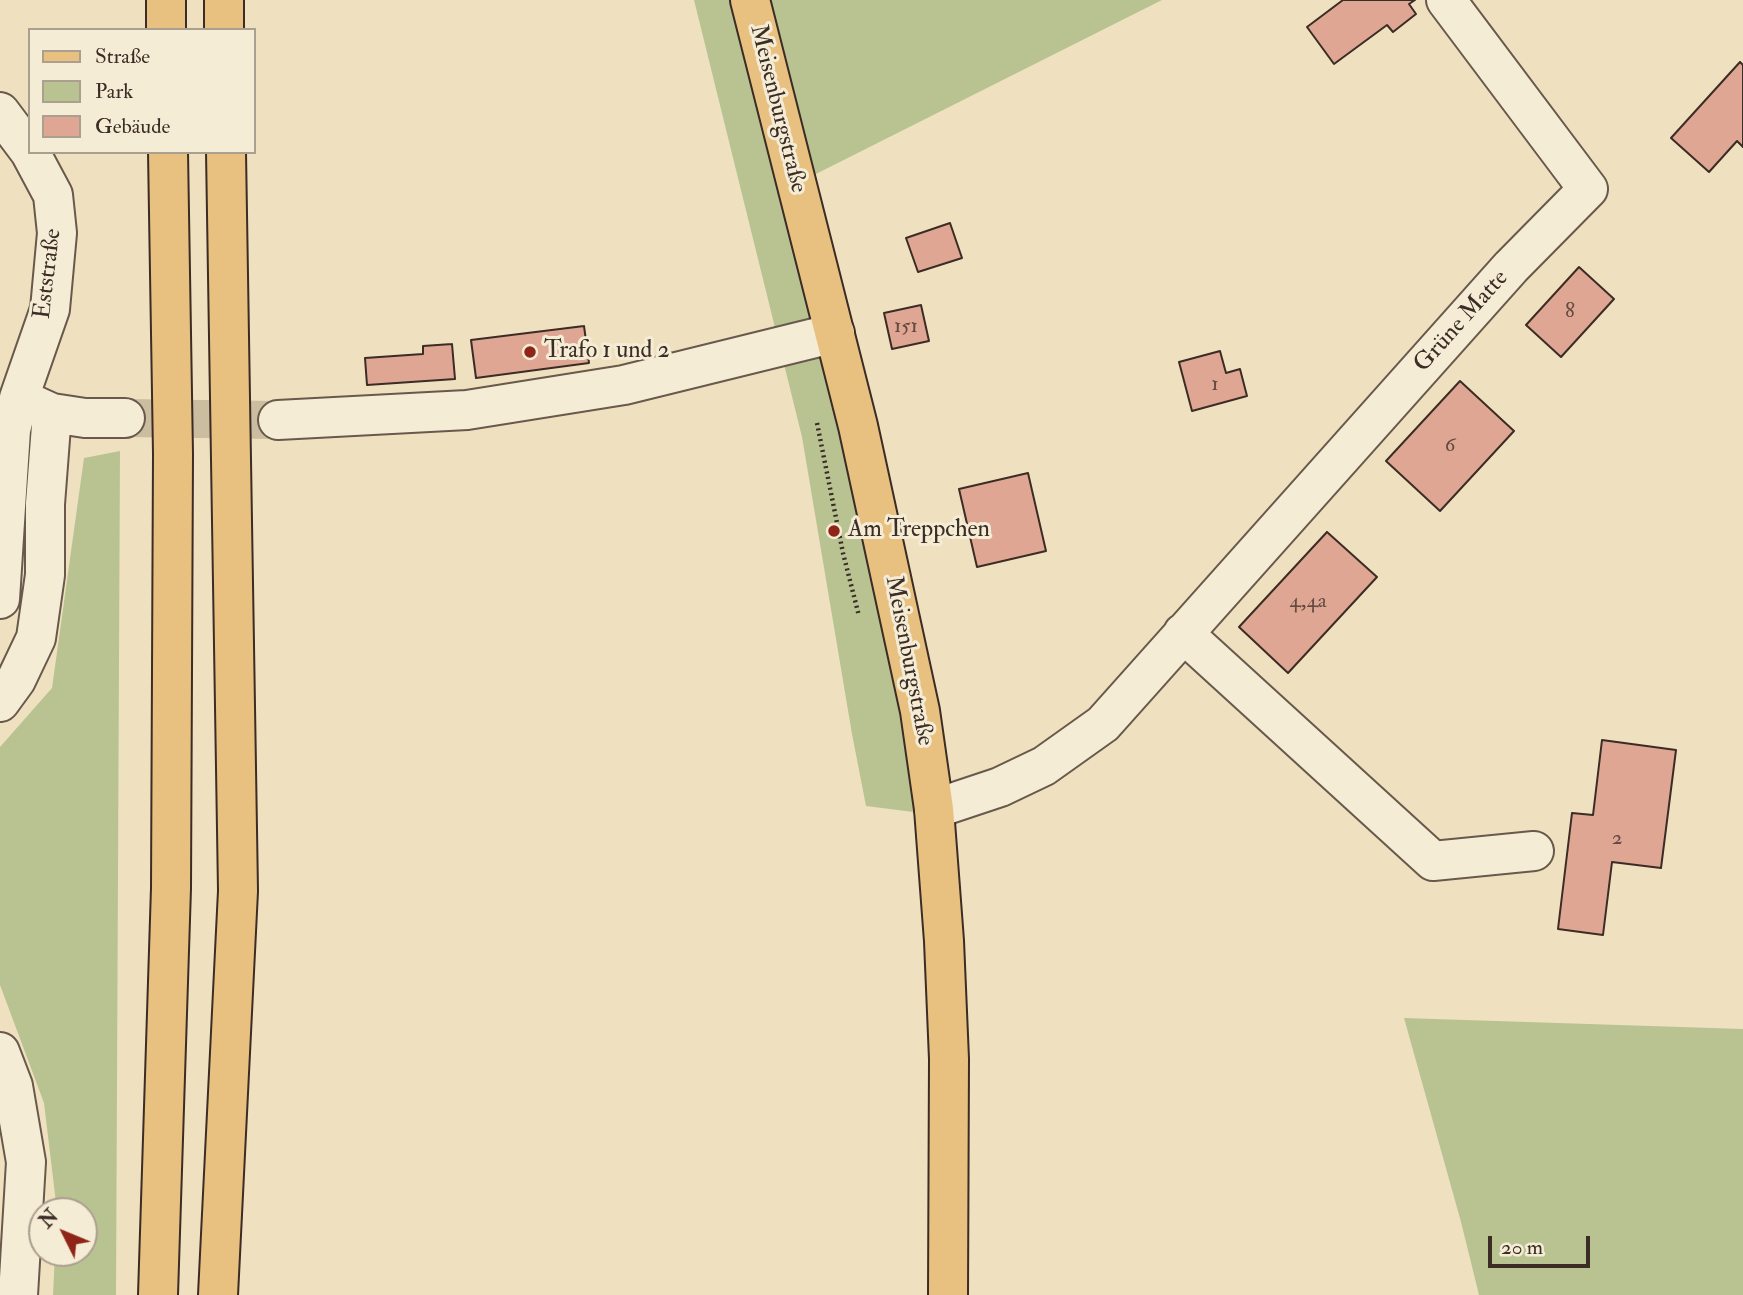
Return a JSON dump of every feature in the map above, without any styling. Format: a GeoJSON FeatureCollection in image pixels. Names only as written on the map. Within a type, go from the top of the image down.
{"type":"FeatureCollection","features":[{"type":"Feature","properties":{"kind":"main road"},"geometry":{"type":"LineString","coordinates":[[166,0],[166,28]]}},
{"type":"Feature","properties":{"kind":"main road"},"geometry":{"type":"LineString","coordinates":[[224,0],[224,28]]}},
{"type":"Feature","properties":{"kind":"main road","name":"Meisenburgstraße"},"geometry":{"type":"LineString","coordinates":[[750,0],[835,333],[900,611],[920,711],[934,809],[944,941],[948,1045],[948,1295]]}},
{"type":"Feature","properties":{"kind":"main road"},"geometry":{"type":"LineString","coordinates":[[158,1295],[171,888],[173,454],[168,154]]}},
{"type":"Feature","properties":{"kind":"main road"},"geometry":{"type":"LineString","coordinates":[[218,1295],[238,891],[226,154]]}},
{"type":"Feature","properties":{"kind":"street","name":"Grüne Matte"},"geometry":{"type":"LineString","coordinates":[[934,809],[1000,787],[1044,766],[1103,724],[1511,267],[1588,188],[1447,0]]}},
{"type":"Feature","properties":{"kind":"street","name":"Eststraße"},"geometry":{"type":"LineString","coordinates":[[0,112],[28,149]]}},
{"type":"Feature","properties":{"kind":"street","name":"Eststraße"},"geometry":{"type":"LineString","coordinates":[[31,154],[53,195],[57,233],[50,309],[35,405]]}},
{"type":"Feature","properties":{"kind":"street"},"geometry":{"type":"LineString","coordinates":[[278,420],[467,410],[624,385],[835,333]]}},
{"type":"Feature","properties":{"kind":"street"},"geometry":{"type":"LineString","coordinates":[[35,405],[85,418],[125,418]]}},
{"type":"Feature","properties":{"kind":"street"},"geometry":{"type":"LineString","coordinates":[[0,599],[11,430],[35,405]]}},
{"type":"Feature","properties":{"kind":"street"},"geometry":{"type":"LineString","coordinates":[[0,702],[16,680],[36,638],[46,575],[45,504],[35,405]]}},
{"type":"Feature","properties":{"kind":"street"},"geometry":{"type":"LineString","coordinates":[[1183,633],[1433,861],[1534,851]]}},
{"type":"Feature","properties":{"kind":"street"},"geometry":{"type":"LineString","coordinates":[[0,1052],[13,1086],[26,1162],[18,1295]]}},
{"type":"Feature","properties":{"kind":"path"},"geometry":{"type":"LineString","coordinates":[[816,421],[843,553],[860,619]]}},
{"type":"Feature","properties":{"kind":"green space"},"geometry":{"type":"Polygon","coordinates":[[[694,0],[747,0],[929,814],[866,806],[802,437],[694,0]]]}},
{"type":"Feature","properties":{"kind":"green space"},"geometry":{"type":"Polygon","coordinates":[[[754,0],[1162,0],[798,183],[754,0]]]}},
{"type":"Feature","properties":{"kind":"green space"},"geometry":{"type":"Polygon","coordinates":[[[120,451],[116,1295],[53,1295],[54,1267],[98,1267],[98,1197],[55,1197],[44,1103],[0,985],[0,747],[52,688],[84,458],[120,451]]]}},
{"type":"Feature","properties":{"kind":"green space"},"geometry":{"type":"Polygon","coordinates":[[[1404,1018],[1743,1029],[1743,1295],[1479,1295],[1404,1018]]]}},
{"type":"Feature","properties":{"kind":"building"},"geometry":{"type":"Polygon","coordinates":[[[1343,0],[1415,0],[1409,4],[1416,14],[1393,32],[1387,25],[1334,64],[1307,27],[1343,0]]]}},
{"type":"Feature","properties":{"kind":"building"},"geometry":{"type":"Polygon","coordinates":[[[1740,62],[1743,65],[1743,147],[1737,141],[1709,172],[1671,138],[1740,62]]]}},
{"type":"Feature","properties":{"kind":"building"},"geometry":{"type":"Polygon","coordinates":[[[950,223],[962,258],[918,272],[906,238],[950,223]]]}},
{"type":"Feature","properties":{"kind":"building"},"geometry":{"type":"Polygon","coordinates":[[[1579,267],[1614,299],[1561,357],[1526,325],[1579,267]]]}},
{"type":"Feature","properties":{"kind":"building"},"geometry":{"type":"Polygon","coordinates":[[[921,305],[929,341],[892,349],[884,313],[921,305]]]}},
{"type":"Feature","properties":{"kind":"building","name":"Trafo 1 und 2"},"geometry":{"type":"Polygon","coordinates":[[[584,326],[589,363],[476,378],[471,340],[584,326]]]}},
{"type":"Feature","properties":{"kind":"building"},"geometry":{"type":"Polygon","coordinates":[[[452,344],[455,379],[367,385],[365,358],[423,354],[423,346],[452,344]]]}},
{"type":"Feature","properties":{"kind":"building"},"geometry":{"type":"Polygon","coordinates":[[[1220,351],[1226,373],[1240,369],[1247,396],[1192,411],[1179,362],[1220,351]]]}},
{"type":"Feature","properties":{"kind":"building"},"geometry":{"type":"Polygon","coordinates":[[[1460,381],[1514,431],[1440,511],[1386,461],[1460,381]]]}},
{"type":"Feature","properties":{"kind":"building"},"geometry":{"type":"Polygon","coordinates":[[[1028,473],[1046,551],[977,567],[959,489],[1028,473]]]}},
{"type":"Feature","properties":{"kind":"building"},"geometry":{"type":"Polygon","coordinates":[[[1327,532],[1377,577],[1288,673],[1239,627],[1327,532]]]}},
{"type":"Feature","properties":{"kind":"building"},"geometry":{"type":"Polygon","coordinates":[[[1602,740],[1676,750],[1661,868],[1612,862],[1603,935],[1558,929],[1572,813],[1593,815],[1602,740]]]}},
{"type":"Feature","properties":{"kind":"tunnel"},"geometry":{"type":"LineString","coordinates":[[125,418],[278,420]]}},
{"type":"Feature","properties":{"kind":"place","name":"Trafo 1 und 2"},"geometry":{"type":"Point","coordinates":[530,352]}},
{"type":"Feature","properties":{"kind":"place","name":"Am Treppchen"},"geometry":{"type":"Point","coordinates":[834,531]}}]}
